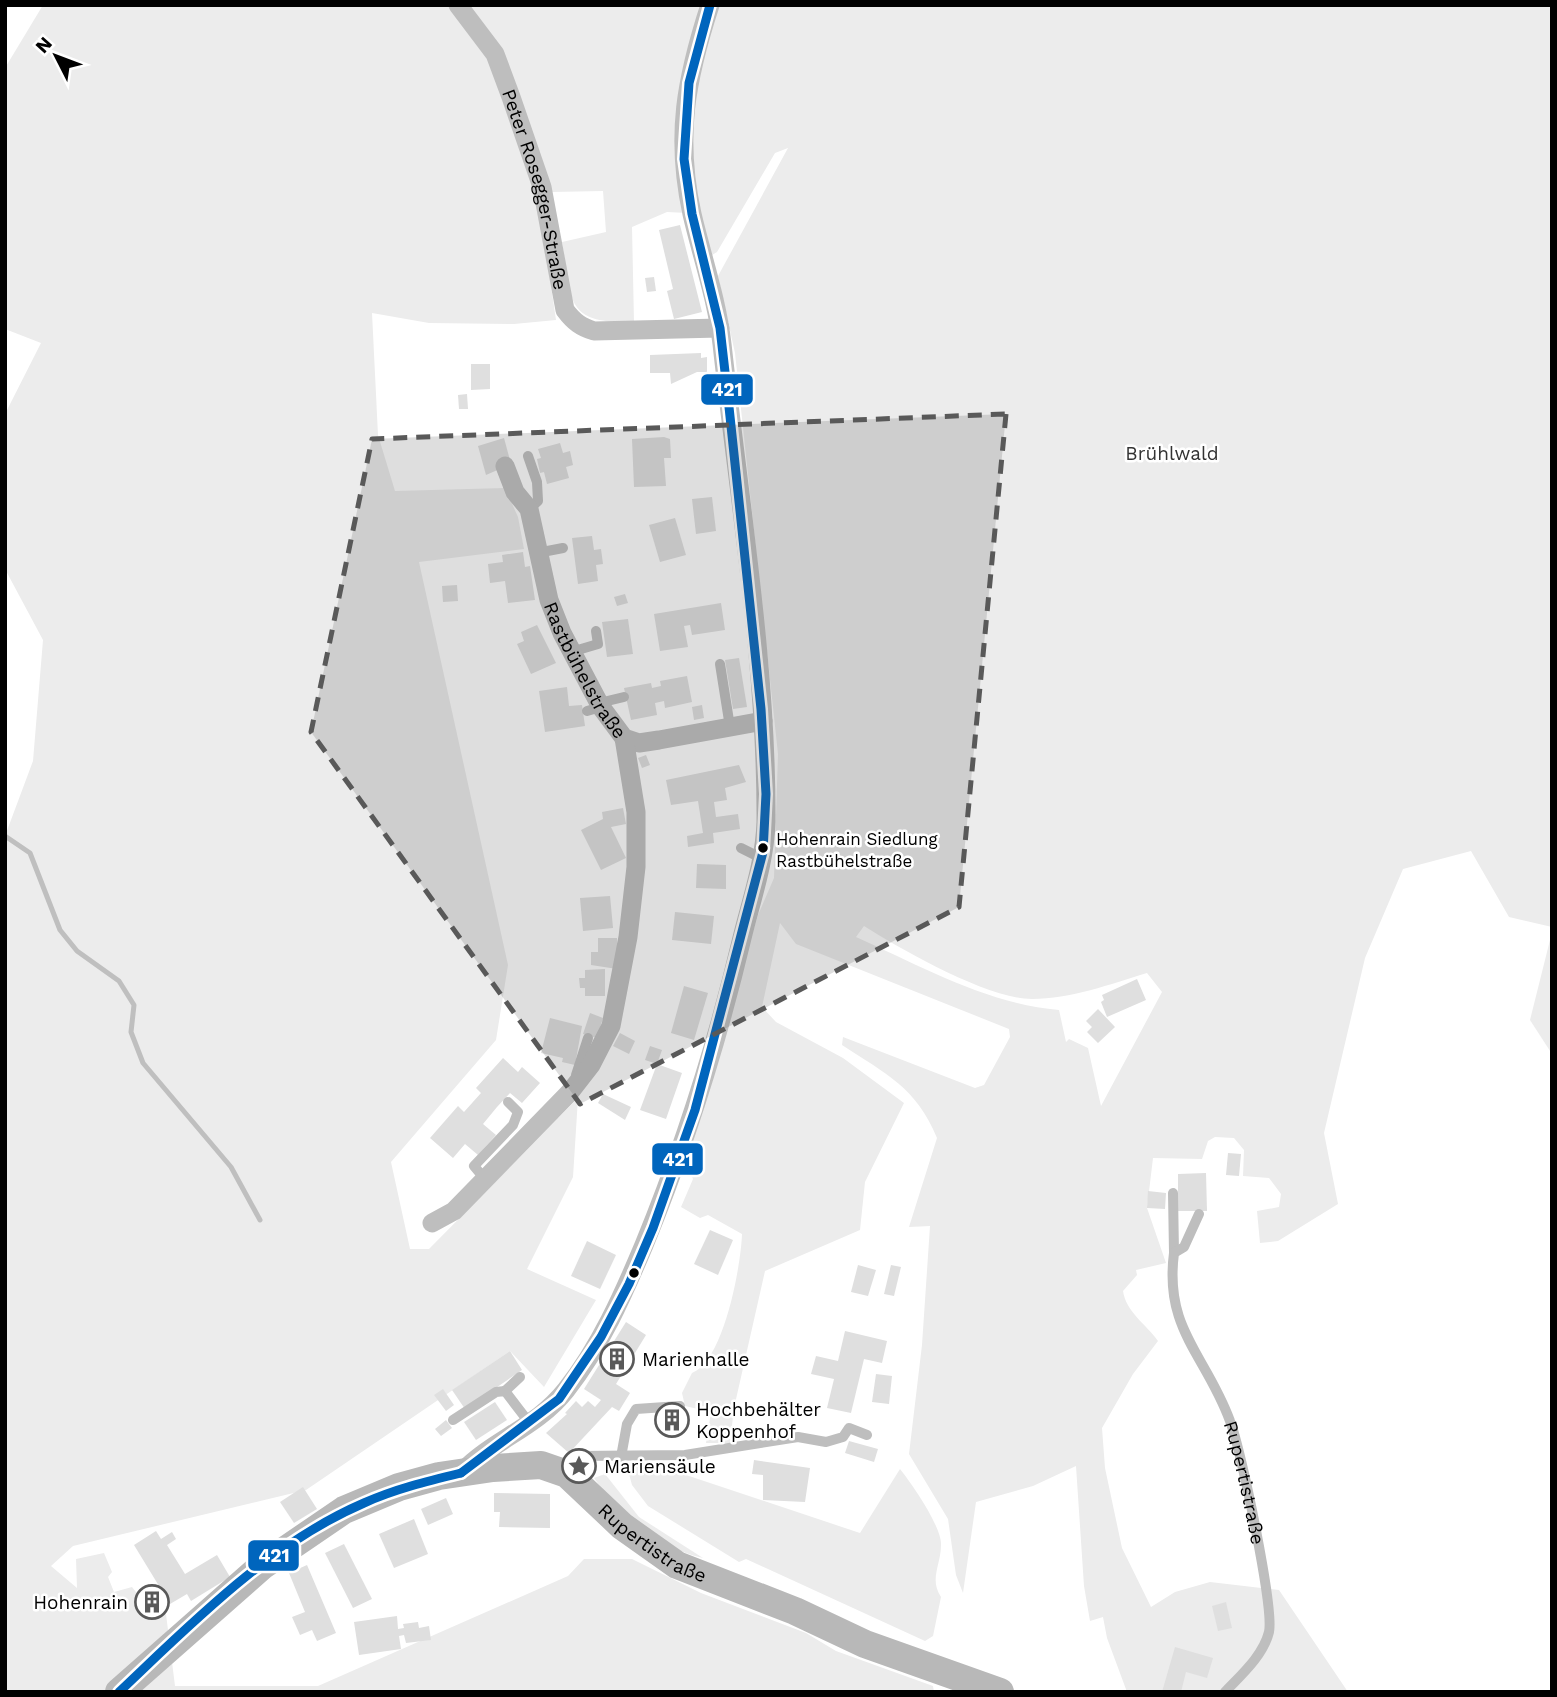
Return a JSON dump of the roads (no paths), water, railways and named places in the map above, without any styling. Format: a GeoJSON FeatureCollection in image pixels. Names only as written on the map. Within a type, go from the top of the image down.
{"type":"FeatureCollection","features":[{"type":"Feature","properties":{"kind":"main road","name":"Rupertistraße"},"geometry":{"type":"LineString","coordinates":[[119,1692],[253,1574],[327,1519],[399,1487],[461,1473],[566,1462],[580,1484],[622,1527],[677,1565],[795,1611],[865,1644],[1000,1692]]}},
{"type":"Feature","properties":{"kind":"street","name":"Peter Rosegger-Straße"},"geometry":{"type":"LineString","coordinates":[[458,5],[495,54],[511,97],[542,187],[565,310],[572,319],[581,327],[594,331],[720,328]]}},
{"type":"Feature","properties":{"kind":"street"},"geometry":{"type":"LineString","coordinates":[[461,1473],[473,1460],[531,1425],[564,1393],[619,1305],[704,1083],[761,858],[766,827],[763,721],[720,328],[692,212],[683,133],[691,64],[710,5]]}},
{"type":"Feature","properties":{"kind":"street","name":"Rastbühelstraße"},"geometry":{"type":"LineString","coordinates":[[505,466],[515,492],[529,509],[549,600],[571,652],[596,707],[624,738],[639,743],[763,721]]}},
{"type":"Feature","properties":{"kind":"street"},"geometry":{"type":"LineString","coordinates":[[432,1223],[454,1211],[570,1093],[591,1065],[611,1026],[628,937],[636,867],[636,811],[624,738]]}},
{"type":"Feature","properties":{"kind":"lane"},"geometry":{"type":"LineString","coordinates":[[528,456],[537,482],[538,501],[529,509]]}},
{"type":"Feature","properties":{"kind":"lane"},"geometry":{"type":"LineString","coordinates":[[537,553],[564,548]]}},
{"type":"Feature","properties":{"kind":"lane"},"geometry":{"type":"LineString","coordinates":[[571,652],[598,644],[596,631]]}},
{"type":"Feature","properties":{"kind":"lane"},"geometry":{"type":"LineString","coordinates":[[720,664],[730,727]]}},
{"type":"Feature","properties":{"kind":"lane"},"geometry":{"type":"LineString","coordinates":[[596,707],[624,696]]}},
{"type":"Feature","properties":{"kind":"lane"},"geometry":{"type":"LineString","coordinates":[[741,848],[761,858]]}},
{"type":"Feature","properties":{"kind":"lane"},"geometry":{"type":"LineString","coordinates":[[570,1093],[588,1038]]}},
{"type":"Feature","properties":{"kind":"lane"},"geometry":{"type":"LineString","coordinates":[[484,1178],[474,1166],[513,1125],[518,1112],[508,1102]]}},
{"type":"Feature","properties":{"kind":"lane","name":"Rupertistraße"},"geometry":{"type":"LineString","coordinates":[[1173,1193],[1174,1253],[1170,1286],[1178,1323],[1202,1363],[1231,1422],[1268,1601],[1269,1632],[1255,1660],[1225,1692]]}},
{"type":"Feature","properties":{"kind":"lane"},"geometry":{"type":"LineString","coordinates":[[1174,1253],[1184,1247],[1199,1214]]}},
{"type":"Feature","properties":{"kind":"lane"},"geometry":{"type":"LineString","coordinates":[[453,1420],[496,1392],[505,1391],[520,1377]]}},
{"type":"Feature","properties":{"kind":"lane"},"geometry":{"type":"LineString","coordinates":[[505,1391],[531,1425]]}},
{"type":"Feature","properties":{"kind":"lane"},"geometry":{"type":"LineString","coordinates":[[621,1457],[627,1424],[636,1409],[680,1406]]}},
{"type":"Feature","properties":{"kind":"lane"},"geometry":{"type":"LineString","coordinates":[[566,1462],[594,1456],[685,1455],[798,1437],[826,1442],[843,1437],[849,1428],[867,1435]]}},
{"type":"Feature","properties":{"kind":"waterway"},"geometry":{"type":"LineString","coordinates":[[5,836],[30,853],[60,930],[77,951],[119,981],[134,1005],[131,1032],[143,1063],[231,1167],[260,1220]]}},
{"type":"Feature","properties":{"kind":"place","name":"Hohenrain Siedlung Rastbühelstraße"},"geometry":{"type":"Point","coordinates":[763,848]}},
{"type":"Feature","properties":{"kind":"place","name":"Marienhalle"},"geometry":{"type":"Point","coordinates":[617,1359]}},
{"type":"Feature","properties":{"kind":"place","name":"Hochbehälter Koppenhof"},"geometry":{"type":"Point","coordinates":[672,1420]}},
{"type":"Feature","properties":{"kind":"place","name":"Mariensäule"},"geometry":{"type":"Point","coordinates":[579,1466]}},
{"type":"Feature","properties":{"kind":"place","name":"Hohenrain"},"geometry":{"type":"Point","coordinates":[152,1602]}},
{"type":"Feature","properties":{"kind":"park label","name":"Brühlwald"},"geometry":{"type":"Point","coordinates":[1172,453]}}]}
